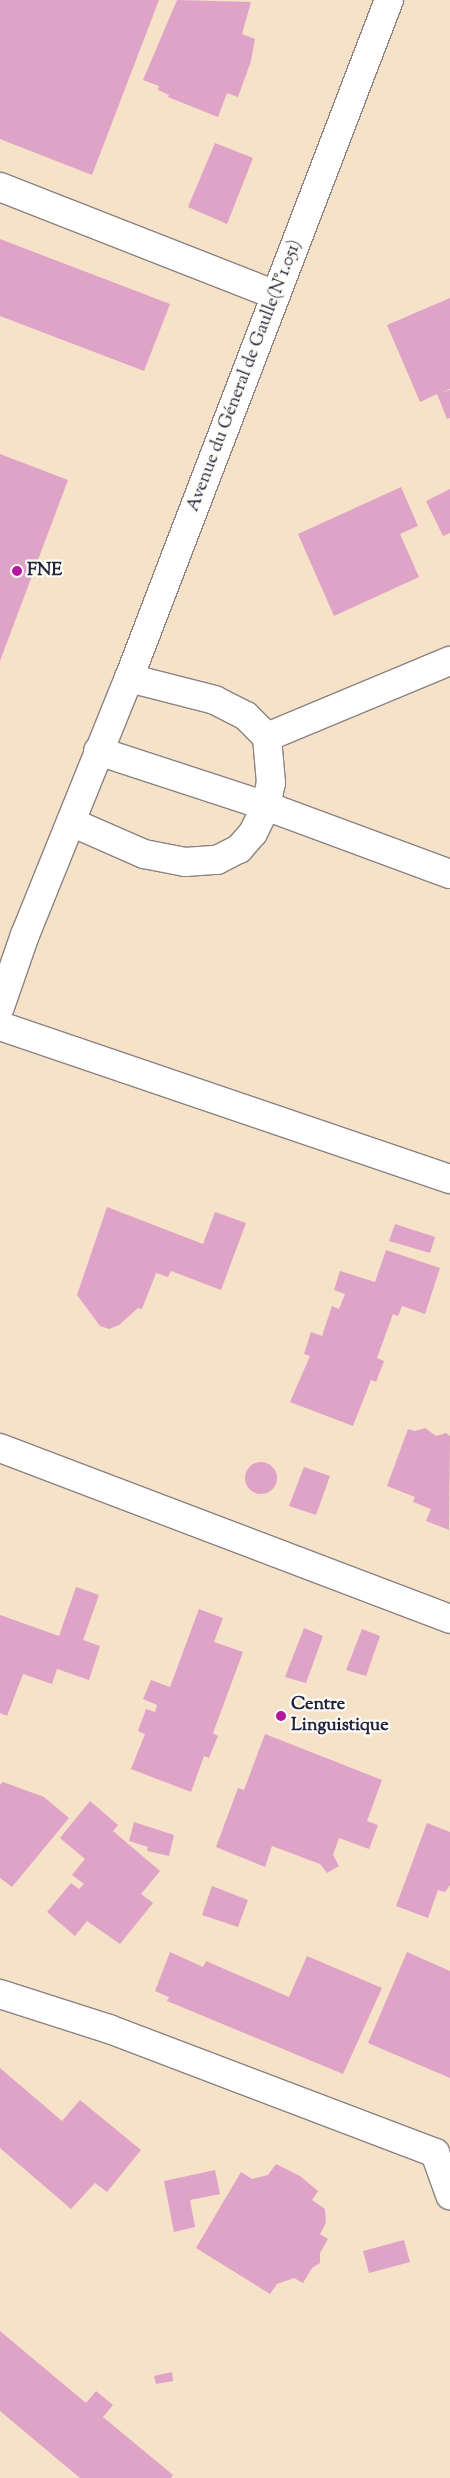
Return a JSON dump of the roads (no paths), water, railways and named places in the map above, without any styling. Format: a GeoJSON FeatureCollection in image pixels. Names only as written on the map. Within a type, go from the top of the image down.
{"type":"FeatureCollection","features":[{"type":"Feature","properties":{"kind":"street","name":"Avenue du Géneral de Gaulle(N°1.051)"},"geometry":{"type":"LineString","coordinates":[[0,1007],[25,934],[129,678],[388,0]]}},
{"type":"Feature","properties":{"kind":"street"},"geometry":{"type":"LineString","coordinates":[[0,187],[276,294]]}},
{"type":"Feature","properties":{"kind":"street"},"geometry":{"type":"LineString","coordinates":[[267,737],[450,661]]}},
{"type":"Feature","properties":{"kind":"street"},"geometry":{"type":"LineString","coordinates":[[71,822],[144,854],[185,862],[217,860],[239,849],[253,833],[266,806],[271,783],[267,737],[246,716],[216,700],[129,678]]}},
{"type":"Feature","properties":{"kind":"street"},"geometry":{"type":"LineString","coordinates":[[98,751],[266,806],[450,874]]}},
{"type":"Feature","properties":{"kind":"street"},"geometry":{"type":"LineString","coordinates":[[0,1026],[450,1178]]}},
{"type":"Feature","properties":{"kind":"street"},"geometry":{"type":"LineString","coordinates":[[0,1448],[450,1620]]}},
{"type":"Feature","properties":{"kind":"street"},"geometry":{"type":"LineString","coordinates":[[0,1994],[109,2029],[435,2153],[450,2195]]}},
{"type":"Feature","properties":{"kind":"place","name":"FNE"},"geometry":{"type":"Point","coordinates":[17,571]}},
{"type":"Feature","properties":{"kind":"place","name":"Centre Linguistique"},"geometry":{"type":"Point","coordinates":[281,1716]}}]}
